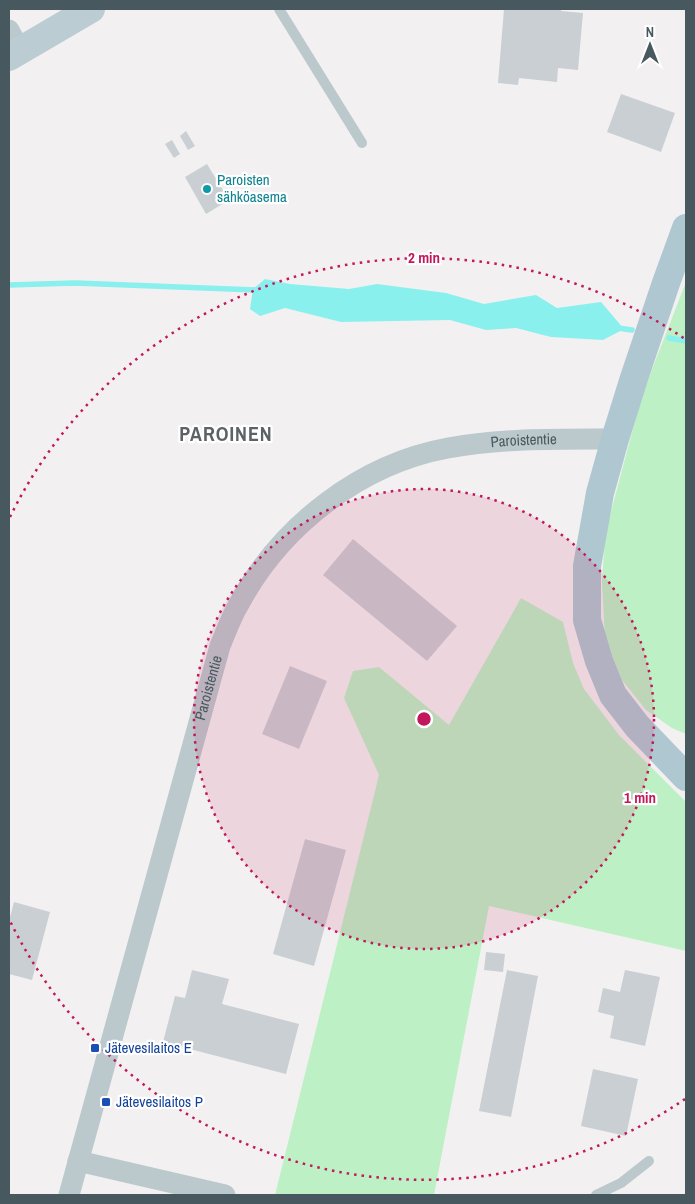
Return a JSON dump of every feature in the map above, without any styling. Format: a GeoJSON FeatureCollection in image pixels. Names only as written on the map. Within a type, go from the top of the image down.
{"type":"FeatureCollection","features":[{"type":"Feature","properties":{"kind":"main road"},"geometry":{"type":"LineString","coordinates":[[12,46],[91,9]]}},
{"type":"Feature","properties":{"kind":"main road"},"geometry":{"type":"LineString","coordinates":[[686,228],[615,439],[600,493],[587,566],[587,620],[599,661],[613,695],[637,726],[686,777]]}},
{"type":"Feature","properties":{"kind":"main road"},"geometry":{"type":"LineString","coordinates":[[652,741],[686,752]]}},
{"type":"Feature","properties":{"kind":"street","name":"Paroistentie"},"geometry":{"type":"LineString","coordinates":[[69,1195],[220,646],[238,604],[258,573],[290,534],[334,497],[384,469],[411,458],[447,448],[508,440],[615,439]]}},
{"type":"Feature","properties":{"kind":"street"},"geometry":{"type":"LineString","coordinates":[[78,1161],[224,1195]]}},
{"type":"Feature","properties":{"kind":"lane"},"geometry":{"type":"LineString","coordinates":[[279,9],[362,143]]}},
{"type":"Feature","properties":{"kind":"lane"},"geometry":{"type":"LineString","coordinates":[[596,1195],[621,1183],[649,1161]]}},
{"type":"Feature","properties":{"kind":"green space"},"geometry":{"type":"Polygon","coordinates":[[[686,282],[686,734],[672,728],[646,710],[622,680],[605,640],[602,582],[605,534],[642,395],[686,282]]]}},
{"type":"Feature","properties":{"kind":"green space"},"geometry":{"type":"Polygon","coordinates":[[[521,598],[563,622],[573,663],[584,689],[619,735],[686,802],[686,951],[489,906],[434,1195],[275,1195],[379,775],[344,698],[353,671],[379,667],[449,725],[521,598]]]}},
{"type":"Feature","properties":{"kind":"water"},"geometry":{"type":"Polygon","coordinates":[[[265,279],[290,284],[349,289],[377,284],[446,293],[484,304],[536,295],[557,308],[601,302],[624,329],[603,340],[551,337],[516,328],[486,330],[450,320],[341,322],[285,308],[260,316],[250,309],[253,289],[265,279]]]}},
{"type":"Feature","properties":{"kind":"building"},"geometry":{"type":"Polygon","coordinates":[[[504,9],[561,9],[561,11],[583,13],[578,70],[558,68],[557,82],[519,78],[518,85],[498,83],[504,9]]]}},
{"type":"Feature","properties":{"kind":"building"},"geometry":{"type":"Polygon","coordinates":[[[621,94],[675,113],[661,152],[607,132],[621,94]]]}},
{"type":"Feature","properties":{"kind":"building"},"geometry":{"type":"Polygon","coordinates":[[[186,131],[195,146],[188,150],[180,136],[186,131]]]}},
{"type":"Feature","properties":{"kind":"building"},"geometry":{"type":"Polygon","coordinates":[[[172,140],[180,154],[174,158],[165,144],[172,140]]]}},
{"type":"Feature","properties":{"kind":"building","name":"Paroisten sähköasema"},"geometry":{"type":"Polygon","coordinates":[[[207,164],[229,200],[206,214],[185,177],[207,164]]]}},
{"type":"Feature","properties":{"kind":"building"},"geometry":{"type":"Polygon","coordinates":[[[353,539],[457,626],[427,661],[323,575],[353,539]]]}},
{"type":"Feature","properties":{"kind":"building"},"geometry":{"type":"Polygon","coordinates":[[[290,666],[327,681],[299,749],[262,734],[290,666]]]}},
{"type":"Feature","properties":{"kind":"building"},"geometry":{"type":"Polygon","coordinates":[[[305,839],[346,850],[314,966],[273,954],[305,839]]]}},
{"type":"Feature","properties":{"kind":"building"},"geometry":{"type":"Polygon","coordinates":[[[14,902],[50,912],[32,980],[9,974],[9,921],[14,902]]]}},
{"type":"Feature","properties":{"kind":"building"},"geometry":{"type":"Polygon","coordinates":[[[486,952],[505,954],[503,972],[484,970],[486,952]]]}},
{"type":"Feature","properties":{"kind":"building"},"geometry":{"type":"Polygon","coordinates":[[[192,970],[229,979],[222,1004],[299,1024],[286,1074],[163,1042],[175,996],[185,998],[192,970]]]}},
{"type":"Feature","properties":{"kind":"building"},"geometry":{"type":"Polygon","coordinates":[[[507,970],[538,976],[511,1117],[479,1111],[507,970]]]}},
{"type":"Feature","properties":{"kind":"building"},"geometry":{"type":"Polygon","coordinates":[[[625,970],[660,977],[645,1046],[610,1038],[614,1016],[598,1012],[603,988],[620,992],[625,970]]]}},
{"type":"Feature","properties":{"kind":"building"},"geometry":{"type":"Polygon","coordinates":[[[593,1069],[638,1079],[626,1136],[581,1126],[593,1069]]]}},
{"type":"Feature","properties":{"kind":"waterway"},"geometry":{"type":"LineString","coordinates":[[9,285],[75,283],[259,290]]}},
{"type":"Feature","properties":{"kind":"waterway"},"geometry":{"type":"LineString","coordinates":[[618,328],[632,330]]}},
{"type":"Feature","properties":{"kind":"waterway"},"geometry":{"type":"LineString","coordinates":[[669,338],[686,341]]}},
{"type":"Feature","properties":{"kind":"place","name":"Paroisten sähköasema"},"geometry":{"type":"Point","coordinates":[207,189]}},
{"type":"Feature","properties":{"kind":"place","name":"Jätevesilaitos E"},"geometry":{"type":"Point","coordinates":[95,1048]}},
{"type":"Feature","properties":{"kind":"place","name":"Jätevesilaitos P"},"geometry":{"type":"Point","coordinates":[106,1102]}},
{"type":"Feature","properties":{"kind":"district","name":"PAROINEN"},"geometry":{"type":"Point","coordinates":[226,434]}}]}
